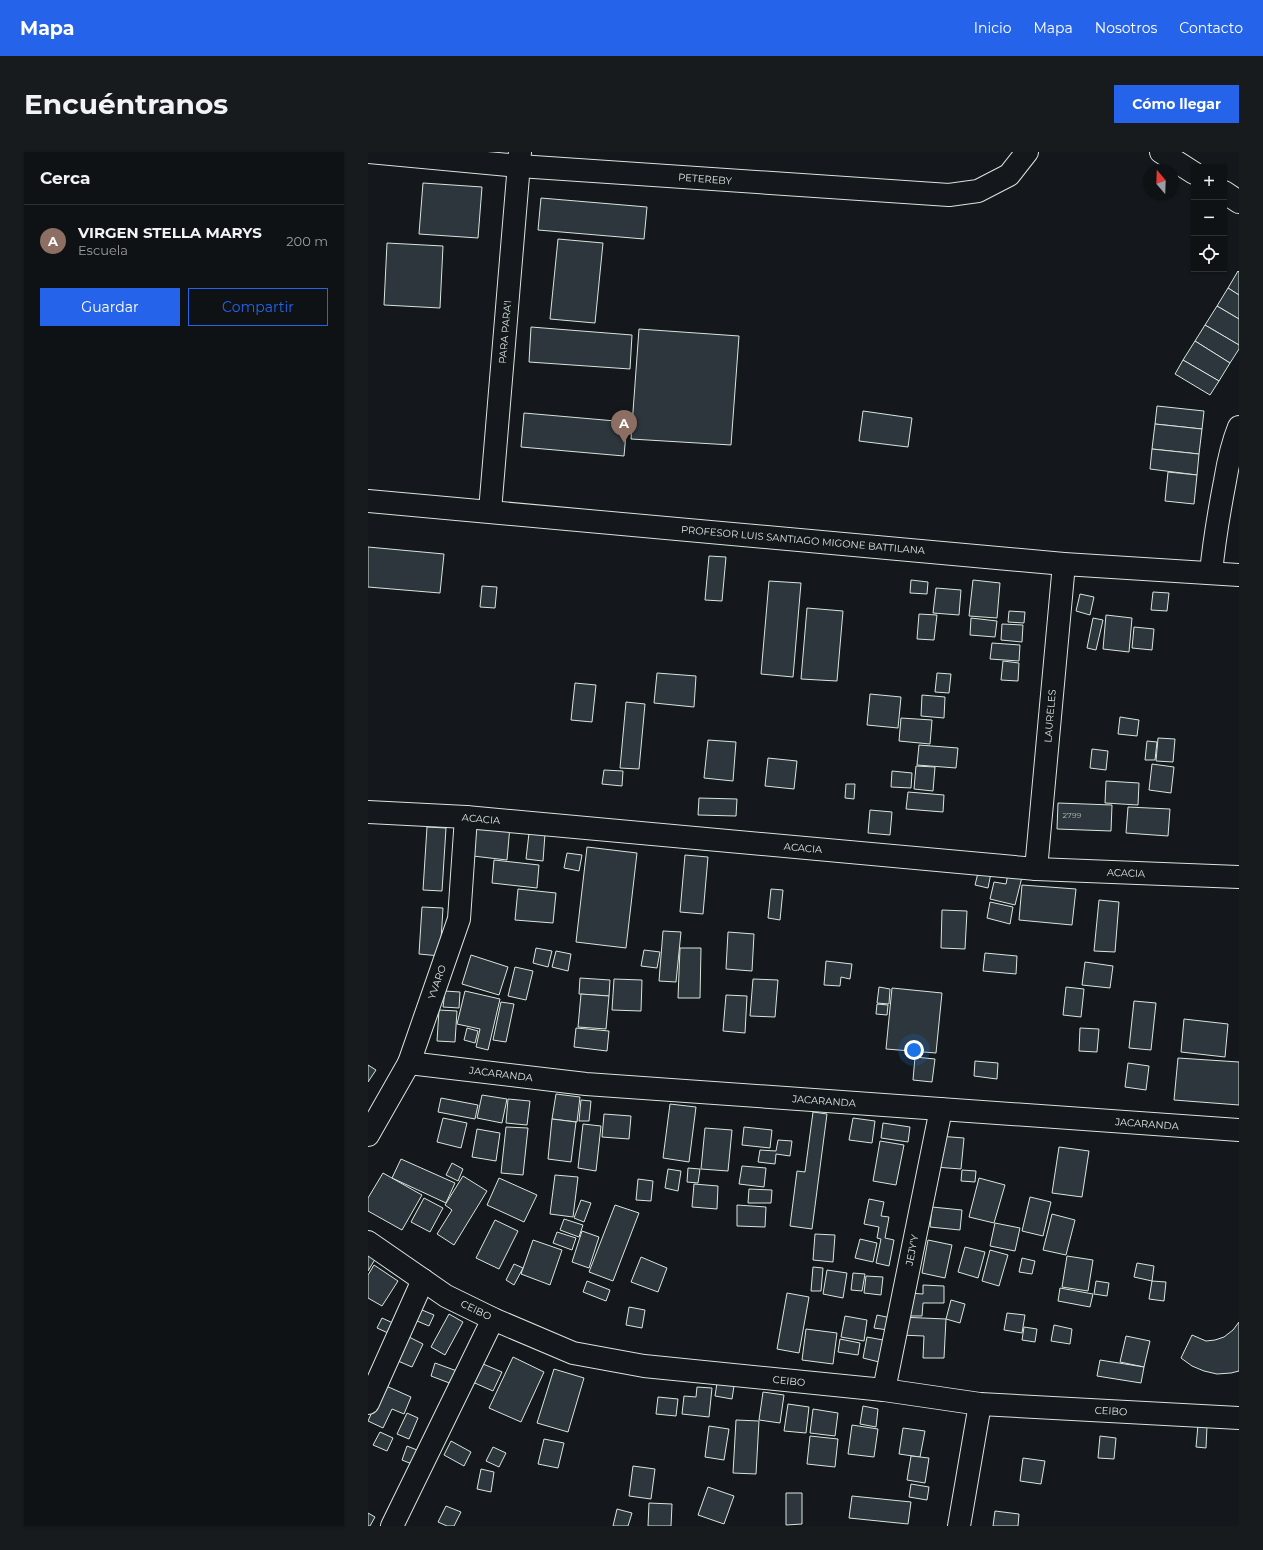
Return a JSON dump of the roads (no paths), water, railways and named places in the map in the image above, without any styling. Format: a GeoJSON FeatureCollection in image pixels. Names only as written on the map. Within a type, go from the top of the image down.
{"type":"FeatureCollection","features":[{"type":"Feature","properties":{"kind":"street","name":"PETEREBY"},"geometry":{"type":"LineString","coordinates":[[369,152],[519,159],[949,195],[978,191],[1009,176],[1026,152]]}},
{"type":"Feature","properties":{"kind":"street"},"geometry":{"type":"LineString","coordinates":[[1161,152],[1191,171]]}},
{"type":"Feature","properties":{"kind":"street","name":"PARA PARA'I"},"geometry":{"type":"LineString","coordinates":[[490,511],[519,159]]}},
{"type":"Feature","properties":{"kind":"street"},"geometry":{"type":"LineString","coordinates":[[1211,573],[1215,531],[1228,467],[1239,427]]}},
{"type":"Feature","properties":{"kind":"street","name":"PROFESOR LUIS SANTIAGO MIGONE BATTILANA"},"geometry":{"type":"LineString","coordinates":[[368,501],[1064,564],[1239,575]]}},
{"type":"Feature","properties":{"kind":"street","name":"LAURELES"},"geometry":{"type":"LineString","coordinates":[[1036,869],[1064,564]]}},
{"type":"Feature","properties":{"kind":"street","name":"ACACIA"},"geometry":{"type":"LineString","coordinates":[[368,812],[466,817],[1036,869],[1239,877]]}},
{"type":"Feature","properties":{"kind":"street","name":"YVARO"},"geometry":{"type":"LineString","coordinates":[[368,1135],[409,1063],[459,919],[466,817]]}},
{"type":"Feature","properties":{"kind":"street","name":"JACARANDA"},"geometry":{"type":"LineString","coordinates":[[409,1063],[586,1084],[1239,1130]]}},
{"type":"Feature","properties":{"kind":"street","name":"JEJY'Y"},"geometry":{"type":"LineString","coordinates":[[884,1390],[941,1109]]}},
{"type":"Feature","properties":{"kind":"street","name":"CEIBO"},"geometry":{"type":"LineString","coordinates":[[368,1242],[446,1296],[493,1319],[573,1353],[644,1366],[884,1390],[980,1404],[1239,1418]]}},
{"type":"Feature","properties":{"kind":"street"},"geometry":{"type":"LineString","coordinates":[[368,1403],[423,1280]]}},
{"type":"Feature","properties":{"kind":"street"},"geometry":{"type":"LineString","coordinates":[[392,1526],[493,1319]]}},
{"type":"Feature","properties":{"kind":"street"},"geometry":{"type":"LineString","coordinates":[[959,1526],[980,1404]]}},
{"type":"Feature","properties":{"kind":"place","name":"VIRGEN STELLA MARYS"},"geometry":{"type":"Point","coordinates":[624,443]}}]}
